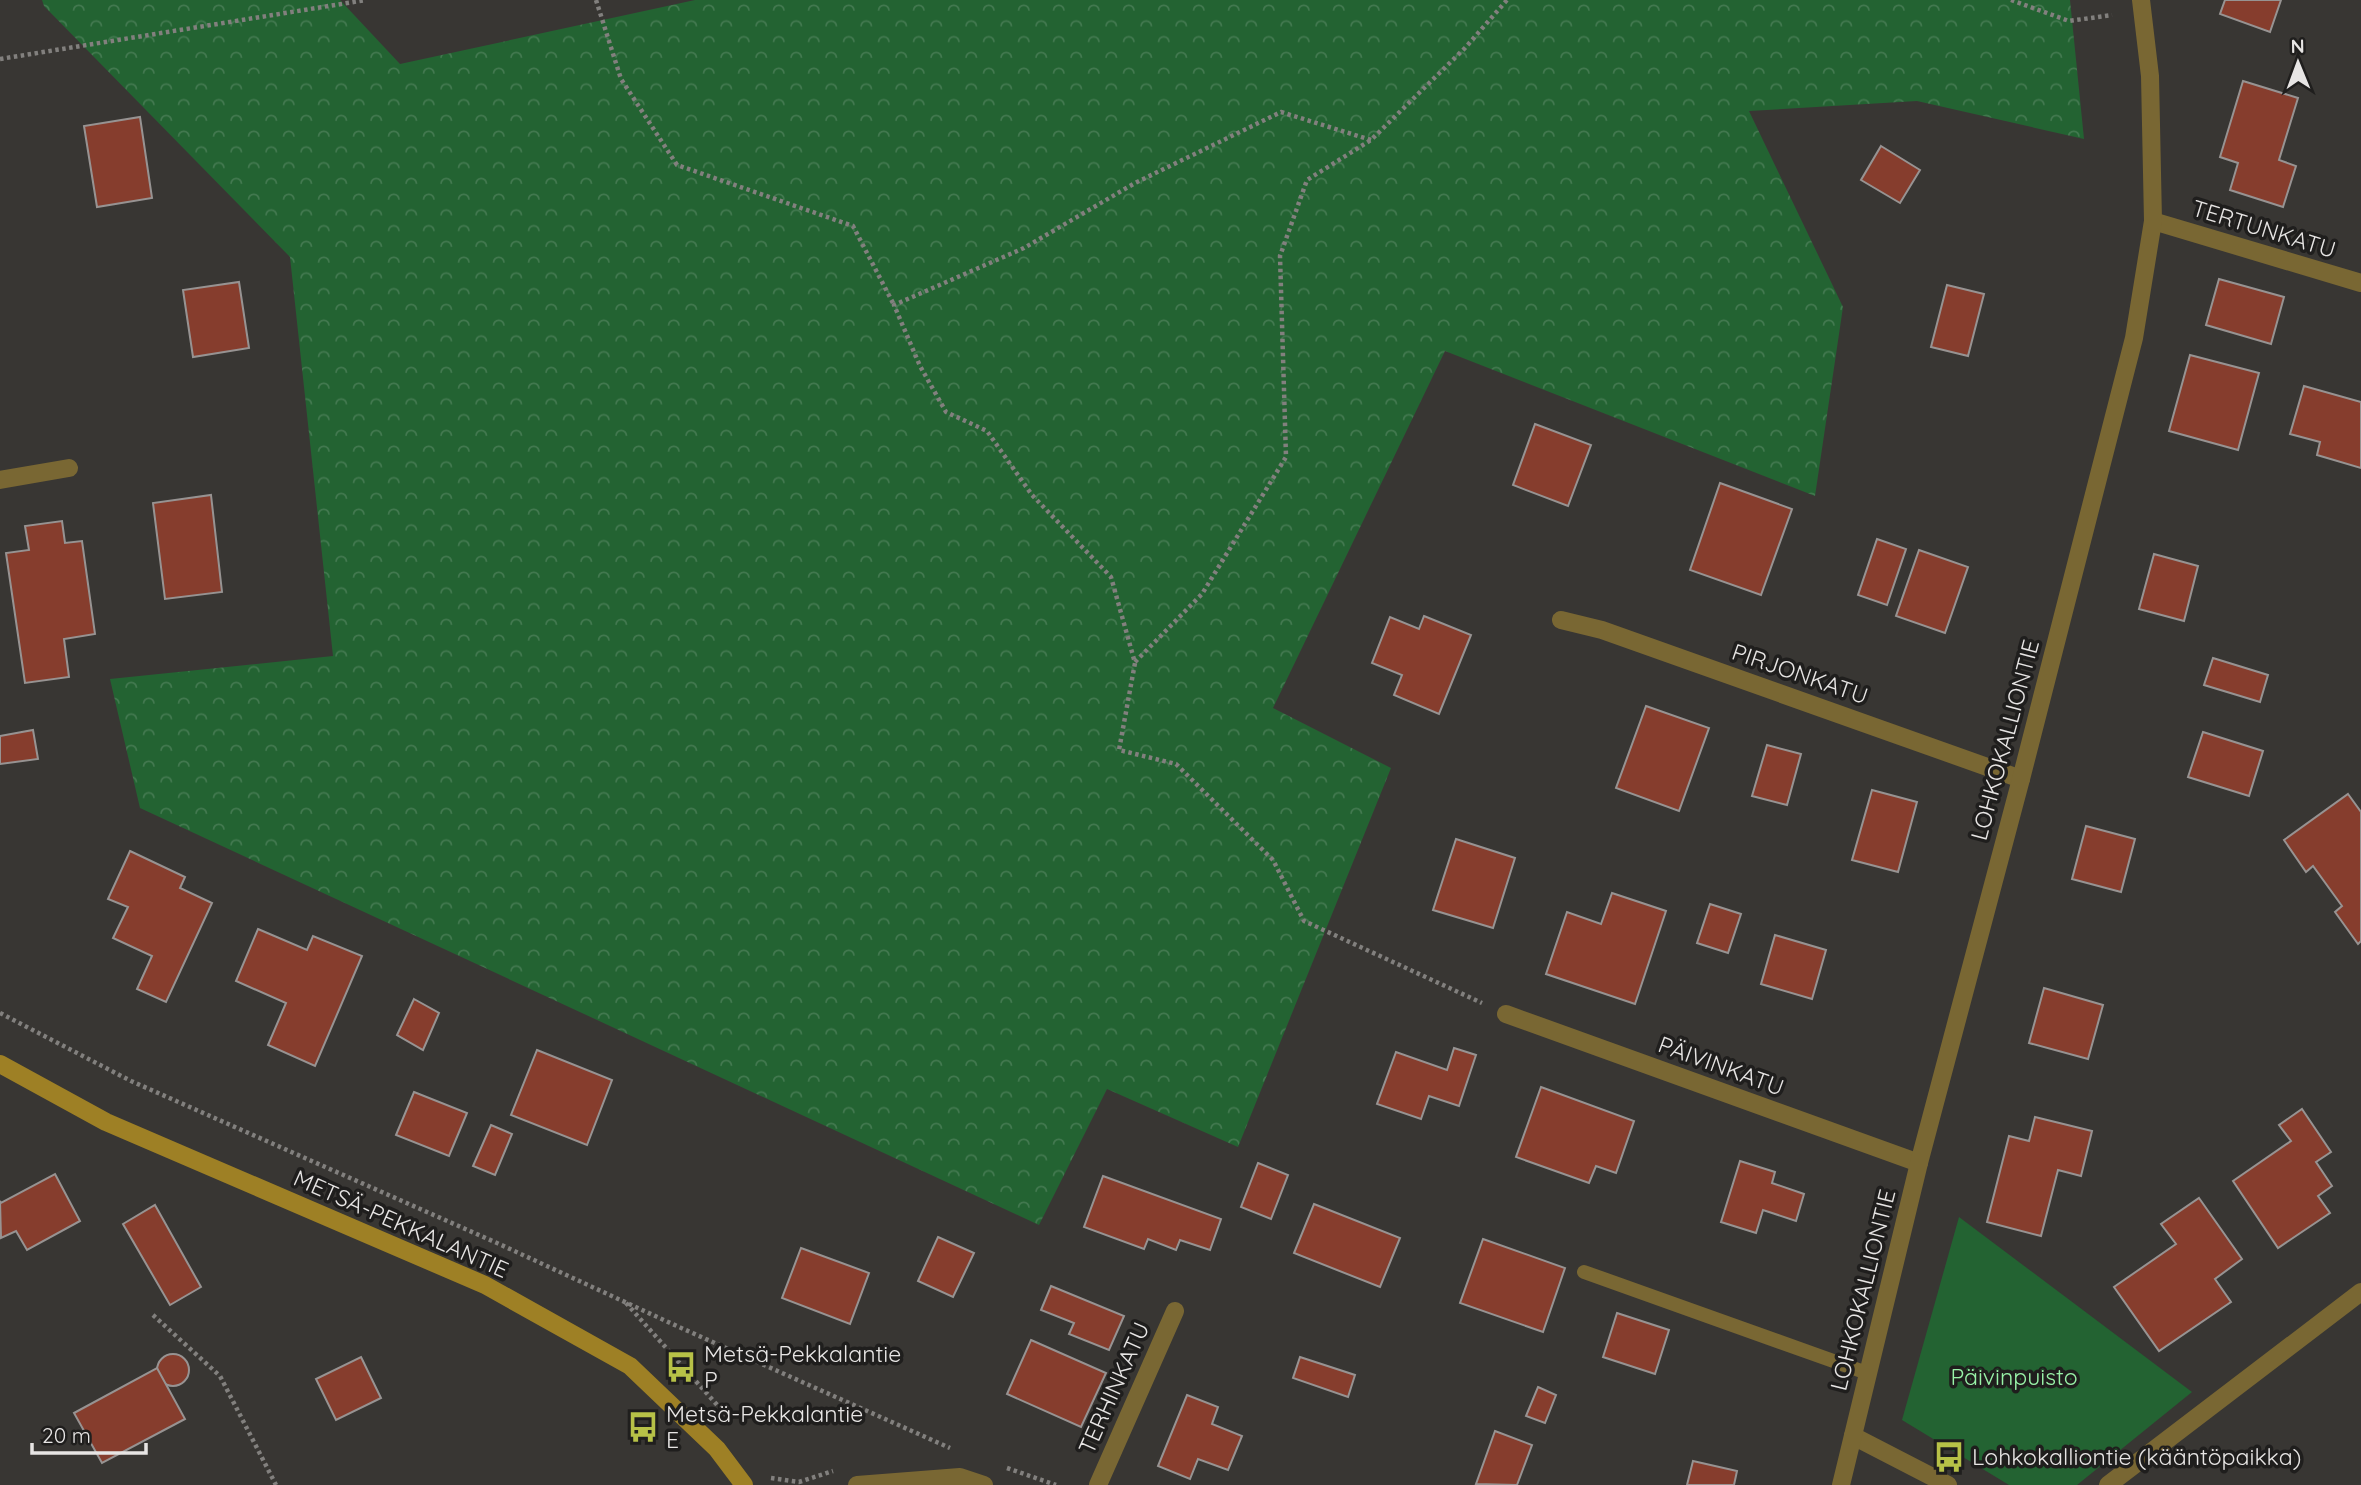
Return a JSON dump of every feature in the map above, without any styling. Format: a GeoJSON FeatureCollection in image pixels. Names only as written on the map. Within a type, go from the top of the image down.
{"type":"FeatureCollection","features":[{"type":"Feature","properties":{"kind":"street","name":"LOHKOKALLIONTIE"},"geometry":{"type":"LineString","coordinates":[[1841,1485],[1919,1163],[2021,779],[2133,338],[2153,221],[2150,76],[2141,0]]}},
{"type":"Feature","properties":{"kind":"street","name":"TERTUNKATU"},"geometry":{"type":"LineString","coordinates":[[2153,221],[2361,283]]}},
{"type":"Feature","properties":{"kind":"street"},"geometry":{"type":"LineString","coordinates":[[0,480],[69,468]]}},
{"type":"Feature","properties":{"kind":"street","name":"PIRJONKATU"},"geometry":{"type":"LineString","coordinates":[[1561,620],[1616,635],[2021,779]]}},
{"type":"Feature","properties":{"kind":"street","name":"PÄIVINKATU"},"geometry":{"type":"LineString","coordinates":[[1506,1014],[1919,1163]]}},
{"type":"Feature","properties":{"kind":"street","name":"METSÄ-PEKKALANTIE"},"geometry":{"type":"LineString","coordinates":[[0,1064],[106,1122],[485,1285],[630,1366],[717,1449],[744,1485]]}},
{"type":"Feature","properties":{"kind":"street"},"geometry":{"type":"LineString","coordinates":[[2108,1485],[2361,1292]]}},
{"type":"Feature","properties":{"kind":"street","name":"TERHINKATU"},"geometry":{"type":"LineString","coordinates":[[1098,1485],[1175,1311]]}},
{"type":"Feature","properties":{"kind":"street"},"geometry":{"type":"LineString","coordinates":[[1853,1436],[1948,1485]]}},
{"type":"Feature","properties":{"kind":"street"},"geometry":{"type":"LineString","coordinates":[[857,1485],[960,1477],[984,1485]]}},
{"type":"Feature","properties":{"kind":"lane"},"geometry":{"type":"LineString","coordinates":[[1584,1272],[1867,1373]]}},
{"type":"Feature","properties":{"kind":"path"},"geometry":{"type":"LineString","coordinates":[[0,59],[366,0]]}},
{"type":"Feature","properties":{"kind":"path"},"geometry":{"type":"LineString","coordinates":[[596,0],[621,79],[677,165],[853,226],[894,305],[920,366],[946,412],[987,431],[1032,495],[1111,577],[1135,663],[1119,750],[1177,764],[1273,860],[1304,921],[1506,1014]]}},
{"type":"Feature","properties":{"kind":"path"},"geometry":{"type":"LineString","coordinates":[[1135,663],[1202,594],[1286,457],[1280,256],[1307,180],[1371,140],[1465,48],[1507,0]]}},
{"type":"Feature","properties":{"kind":"path"},"geometry":{"type":"LineString","coordinates":[[2011,0],[2069,21],[2112,15]]}},
{"type":"Feature","properties":{"kind":"path"},"geometry":{"type":"LineString","coordinates":[[894,305],[1024,248],[1135,183],[1281,112],[1371,140]]}},
{"type":"Feature","properties":{"kind":"path"},"geometry":{"type":"LineString","coordinates":[[0,1013],[131,1082],[497,1242],[962,1453]]}},
{"type":"Feature","properties":{"kind":"path"},"geometry":{"type":"LineString","coordinates":[[624,1301],[681,1367],[720,1406],[733,1425]]}},
{"type":"Feature","properties":{"kind":"path"},"geometry":{"type":"LineString","coordinates":[[153,1315],[220,1376],[276,1485]]}},
{"type":"Feature","properties":{"kind":"path"},"geometry":{"type":"LineString","coordinates":[[997,1465],[1056,1485]]}},
{"type":"Feature","properties":{"kind":"path"},"geometry":{"type":"LineString","coordinates":[[771,1478],[799,1482],[838,1470]]}},
{"type":"Feature","properties":{"kind":"green space"},"geometry":{"type":"Polygon","coordinates":[[[42,0],[340,0],[400,64],[695,0],[2070,0],[2084,139],[1917,101],[1749,111],[1843,307],[1815,496],[1445,351],[1273,708],[1391,768],[1238,1147],[1107,1089],[1039,1225],[140,808],[110,679],[333,656],[290,257],[44,6],[42,0]]]}},
{"type":"Feature","properties":{"kind":"green space","name":"Päivinpuisto"},"geometry":{"type":"Polygon","coordinates":[[[1959,1217],[2192,1392],[2077,1485],[2009,1485],[1902,1420],[1959,1217]]]}},
{"type":"Feature","properties":{"kind":"building"},"geometry":{"type":"Polygon","coordinates":[[[2225,0],[2281,0],[2270,32],[2220,14],[2225,0]]]}},
{"type":"Feature","properties":{"kind":"building"},"geometry":{"type":"Polygon","coordinates":[[[2243,81],[2298,98],[2279,160],[2296,166],[2283,207],[2230,190],[2238,163],[2220,157],[2243,81]]]}},
{"type":"Feature","properties":{"kind":"building"},"geometry":{"type":"Polygon","coordinates":[[[140,117],[152,198],[97,207],[84,126],[140,117]]]}},
{"type":"Feature","properties":{"kind":"building"},"geometry":{"type":"Polygon","coordinates":[[[1881,146],[1920,170],[1900,203],[1861,180],[1881,146]]]}},
{"type":"Feature","properties":{"kind":"building"},"geometry":{"type":"Polygon","coordinates":[[[2219,279],[2284,297],[2271,344],[2206,325],[2219,279]]]}},
{"type":"Feature","properties":{"kind":"building"},"geometry":{"type":"Polygon","coordinates":[[[239,282],[249,348],[193,357],[183,290],[239,282]]]}},
{"type":"Feature","properties":{"kind":"building"},"geometry":{"type":"Polygon","coordinates":[[[1947,285],[1984,294],[1968,356],[1931,347],[1947,285]]]}},
{"type":"Feature","properties":{"kind":"building"},"geometry":{"type":"Polygon","coordinates":[[[2190,355],[2259,373],[2238,450],[2169,431],[2190,355]]]}},
{"type":"Feature","properties":{"kind":"building"},"geometry":{"type":"Polygon","coordinates":[[[2304,386],[2361,402],[2361,468],[2317,455],[2320,442],[2290,434],[2304,386]]]}},
{"type":"Feature","properties":{"kind":"building"},"geometry":{"type":"Polygon","coordinates":[[[1535,424],[1591,445],[1568,506],[1513,485],[1535,424]]]}},
{"type":"Feature","properties":{"kind":"building"},"geometry":{"type":"Polygon","coordinates":[[[1720,483],[1792,509],[1761,595],[1690,570],[1720,483]]]}},
{"type":"Feature","properties":{"kind":"building"},"geometry":{"type":"Polygon","coordinates":[[[211,495],[222,592],[165,599],[153,503],[211,495]]]}},
{"type":"Feature","properties":{"kind":"building"},"geometry":{"type":"Polygon","coordinates":[[[62,521],[65,543],[82,541],[95,634],[64,639],[69,677],[25,683],[6,553],[29,550],[25,526],[62,521]]]}},
{"type":"Feature","properties":{"kind":"building"},"geometry":{"type":"Polygon","coordinates":[[[1877,539],[1906,549],[1887,605],[1858,595],[1877,539]]]}},
{"type":"Feature","properties":{"kind":"building"},"geometry":{"type":"Polygon","coordinates":[[[1919,550],[1968,567],[1945,633],[1896,616],[1919,550]]]}},
{"type":"Feature","properties":{"kind":"building"},"geometry":{"type":"Polygon","coordinates":[[[2154,554],[2198,566],[2184,621],[2139,609],[2154,554]]]}},
{"type":"Feature","properties":{"kind":"building"},"geometry":{"type":"Polygon","coordinates":[[[1424,616],[1471,635],[1439,714],[1394,695],[1402,675],[1372,663],[1390,617],[1419,629],[1424,616]]]}},
{"type":"Feature","properties":{"kind":"building"},"geometry":{"type":"Polygon","coordinates":[[[2213,658],[2268,675],[2260,702],[2204,685],[2213,658]]]}},
{"type":"Feature","properties":{"kind":"building"},"geometry":{"type":"Polygon","coordinates":[[[1646,706],[1709,728],[1679,811],[1616,788],[1646,706]]]}},
{"type":"Feature","properties":{"kind":"building"},"geometry":{"type":"Polygon","coordinates":[[[33,730],[38,759],[0,764],[0,736],[33,730]]]}},
{"type":"Feature","properties":{"kind":"building"},"geometry":{"type":"Polygon","coordinates":[[[2203,732],[2263,751],[2249,796],[2188,777],[2203,732]]]}},
{"type":"Feature","properties":{"kind":"building"},"geometry":{"type":"Polygon","coordinates":[[[1767,745],[1801,754],[1787,805],[1752,796],[1767,745]]]}},
{"type":"Feature","properties":{"kind":"building"},"geometry":{"type":"Polygon","coordinates":[[[1872,790],[1917,802],[1898,872],[1852,860],[1872,790]]]}},
{"type":"Feature","properties":{"kind":"building"},"geometry":{"type":"Polygon","coordinates":[[[2348,794],[2361,812],[2361,941],[2358,944],[2335,912],[2342,906],[2313,866],[2306,872],[2284,840],[2348,794]]]}},
{"type":"Feature","properties":{"kind":"building"},"geometry":{"type":"Polygon","coordinates":[[[2086,826],[2135,839],[2121,892],[2072,879],[2086,826]]]}},
{"type":"Feature","properties":{"kind":"building"},"geometry":{"type":"Polygon","coordinates":[[[1456,839],[1515,858],[1493,928],[1433,910],[1456,839]]]}},
{"type":"Feature","properties":{"kind":"building"},"geometry":{"type":"Polygon","coordinates":[[[130,851],[185,877],[180,888],[212,903],[166,1002],[137,989],[152,956],[113,938],[128,907],[108,899],[130,851]]]}},
{"type":"Feature","properties":{"kind":"building"},"geometry":{"type":"Polygon","coordinates":[[[1612,893],[1666,911],[1635,1004],[1546,974],[1567,912],[1601,924],[1612,893]]]}},
{"type":"Feature","properties":{"kind":"building"},"geometry":{"type":"Polygon","coordinates":[[[1710,904],[1741,914],[1728,953],[1697,943],[1710,904]]]}},
{"type":"Feature","properties":{"kind":"building"},"geometry":{"type":"Polygon","coordinates":[[[258,929],[307,950],[313,936],[362,956],[315,1066],[268,1045],[286,1003],[236,981],[258,929]]]}},
{"type":"Feature","properties":{"kind":"building"},"geometry":{"type":"Polygon","coordinates":[[[1775,935],[1826,950],[1812,999],[1761,984],[1775,935]]]}},
{"type":"Feature","properties":{"kind":"building"},"geometry":{"type":"Polygon","coordinates":[[[2044,988],[2103,1005],[2088,1059],[2029,1043],[2044,988]]]}},
{"type":"Feature","properties":{"kind":"building"},"geometry":{"type":"Polygon","coordinates":[[[414,999],[439,1013],[423,1050],[397,1035],[414,999]]]}},
{"type":"Feature","properties":{"kind":"building"},"geometry":{"type":"Polygon","coordinates":[[[1454,1048],[1476,1055],[1459,1106],[1429,1096],[1421,1119],[1377,1104],[1396,1052],[1447,1070],[1454,1048]]]}},
{"type":"Feature","properties":{"kind":"building"},"geometry":{"type":"Polygon","coordinates":[[[537,1050],[612,1080],[587,1145],[511,1115],[537,1050]]]}},
{"type":"Feature","properties":{"kind":"building"},"geometry":{"type":"Polygon","coordinates":[[[1541,1087],[1634,1121],[1616,1173],[1596,1166],[1589,1183],[1516,1157],[1541,1087]]]}},
{"type":"Feature","properties":{"kind":"building"},"geometry":{"type":"Polygon","coordinates":[[[414,1092],[467,1113],[449,1156],[396,1135],[414,1092]]]}},
{"type":"Feature","properties":{"kind":"building"},"geometry":{"type":"Polygon","coordinates":[[[2302,1109],[2331,1152],[2316,1162],[2332,1186],[2318,1196],[2330,1213],[2278,1248],[2233,1181],[2291,1141],[2279,1125],[2302,1109]]]}},
{"type":"Feature","properties":{"kind":"building"},"geometry":{"type":"Polygon","coordinates":[[[2035,1117],[2092,1131],[2081,1176],[2058,1170],[2041,1236],[1987,1222],[2009,1136],[2029,1141],[2035,1117]]]}},
{"type":"Feature","properties":{"kind":"building"},"geometry":{"type":"Polygon","coordinates":[[[491,1125],[512,1134],[495,1175],[473,1166],[491,1125]]]}},
{"type":"Feature","properties":{"kind":"building"},"geometry":{"type":"Polygon","coordinates":[[[1740,1161],[1775,1172],[1772,1183],[1804,1194],[1796,1221],[1763,1210],[1756,1233],[1721,1222],[1740,1161]]]}},
{"type":"Feature","properties":{"kind":"building"},"geometry":{"type":"Polygon","coordinates":[[[1258,1163],[1288,1175],[1271,1219],[1241,1207],[1258,1163]]]}},
{"type":"Feature","properties":{"kind":"building"},"geometry":{"type":"Polygon","coordinates":[[[55,1174],[80,1221],[27,1250],[16,1231],[1,1238],[0,1201],[1,1203],[55,1174]]]}},
{"type":"Feature","properties":{"kind":"building"},"geometry":{"type":"Polygon","coordinates":[[[1103,1176],[1221,1219],[1210,1250],[1180,1240],[1176,1250],[1148,1239],[1144,1249],[1084,1227],[1103,1176]]]}},
{"type":"Feature","properties":{"kind":"building"},"geometry":{"type":"Polygon","coordinates":[[[2199,1198],[2242,1259],[2215,1279],[2231,1302],[2159,1351],[2114,1287],[2176,1244],[2161,1224],[2199,1198]]]}},
{"type":"Feature","properties":{"kind":"building"},"geometry":{"type":"Polygon","coordinates":[[[1314,1204],[1400,1238],[1380,1287],[1294,1253],[1314,1204]]]}},
{"type":"Feature","properties":{"kind":"building"},"geometry":{"type":"Polygon","coordinates":[[[155,1205],[201,1287],[170,1305],[123,1224],[155,1205]]]}},
{"type":"Feature","properties":{"kind":"building"},"geometry":{"type":"Polygon","coordinates":[[[938,1237],[974,1253],[953,1297],[918,1281],[938,1237]]]}},
{"type":"Feature","properties":{"kind":"building"},"geometry":{"type":"Polygon","coordinates":[[[1483,1239],[1565,1268],[1543,1332],[1460,1303],[1483,1239]]]}},
{"type":"Feature","properties":{"kind":"building"},"geometry":{"type":"Polygon","coordinates":[[[801,1248],[869,1273],[850,1324],[782,1298],[801,1248]]]}},
{"type":"Feature","properties":{"kind":"building"},"geometry":{"type":"Polygon","coordinates":[[[1051,1286],[1124,1316],[1109,1350],[1069,1334],[1074,1323],[1041,1310],[1051,1286]]]}},
{"type":"Feature","properties":{"kind":"building"},"geometry":{"type":"Polygon","coordinates":[[[1617,1313],[1669,1330],[1655,1374],[1603,1357],[1617,1313]]]}},
{"type":"Feature","properties":{"kind":"building"},"geometry":{"type":"Polygon","coordinates":[[[1031,1340],[1106,1373],[1081,1427],[1007,1394],[1031,1340]]]}},
{"type":"Feature","properties":{"kind":"building"},"geometry":{"type":"Polygon","coordinates":[[[173,1354],[184,1359],[189,1370],[184,1381],[173,1386],[162,1381],[157,1370],[162,1359],[173,1354]]]}},
{"type":"Feature","properties":{"kind":"building"},"geometry":{"type":"Polygon","coordinates":[[[361,1357],[381,1398],[336,1420],[316,1379],[361,1357]]]}},
{"type":"Feature","properties":{"kind":"building"},"geometry":{"type":"Polygon","coordinates":[[[1300,1357],[1355,1375],[1348,1397],[1293,1378],[1300,1357]]]}},
{"type":"Feature","properties":{"kind":"building"},"geometry":{"type":"Polygon","coordinates":[[[157,1368],[185,1419],[102,1463],[74,1413],[157,1368]]]}},
{"type":"Feature","properties":{"kind":"building"},"geometry":{"type":"Polygon","coordinates":[[[1538,1387],[1556,1395],[1545,1423],[1526,1416],[1538,1387]]]}},
{"type":"Feature","properties":{"kind":"building"},"geometry":{"type":"Polygon","coordinates":[[[1187,1395],[1218,1407],[1212,1424],[1242,1436],[1228,1470],[1198,1459],[1190,1479],[1158,1466],[1187,1395]]]}},
{"type":"Feature","properties":{"kind":"building"},"geometry":{"type":"Polygon","coordinates":[[[1495,1431],[1532,1445],[1517,1485],[1476,1484],[1495,1431]]]}},
{"type":"Feature","properties":{"kind":"building"},"geometry":{"type":"Polygon","coordinates":[[[1693,1461],[1737,1471],[1734,1485],[1687,1485],[1693,1461]]]}},
{"type":"Feature","properties":{"kind":"place","name":"Metsä-Pekkalantie P"},"geometry":{"type":"Point","coordinates":[681,1367]}},
{"type":"Feature","properties":{"kind":"place","name":"Metsä-Pekkalantie E"},"geometry":{"type":"Point","coordinates":[643,1427]}},
{"type":"Feature","properties":{"kind":"place","name":"Lohkokalliontie (kääntöpaikka)"},"geometry":{"type":"Point","coordinates":[1949,1457]}}]}
